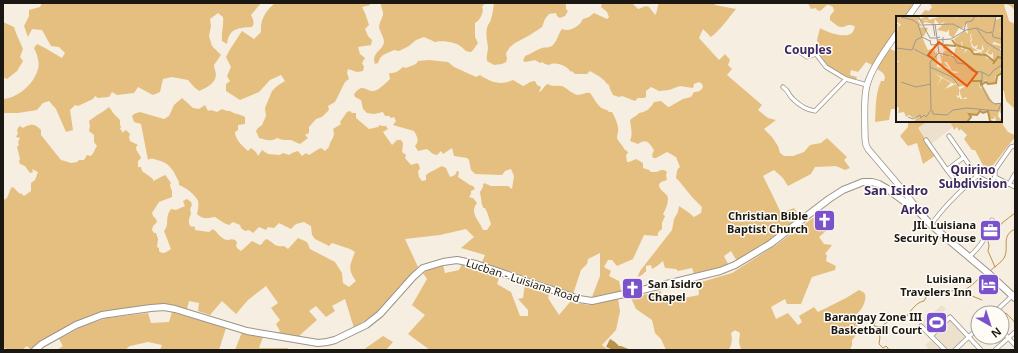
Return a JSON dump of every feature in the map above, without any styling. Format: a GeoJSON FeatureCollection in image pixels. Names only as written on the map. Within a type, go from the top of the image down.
{"type":"FeatureCollection","features":[{"type":"Feature","properties":{"kind":"main road","name":"Lucban - Luisiana Road"},"geometry":{"type":"LineString","coordinates":[[35,350],[42,344],[76,325],[102,315],[164,308],[175,309],[247,331],[318,343],[327,342],[341,337],[371,322],[423,268],[443,262],[457,260],[476,264],[579,299],[592,301],[645,290],[713,273],[735,265],[770,244],[843,190],[855,185],[864,182],[872,182],[879,184],[896,195]]}},
{"type":"Feature","properties":{"kind":"main road"},"geometry":{"type":"LineString","coordinates":[[902,189],[896,195],[920,213],[931,225],[1014,296]]}},
{"type":"Feature","properties":{"kind":"street"},"geometry":{"type":"LineString","coordinates":[[909,16],[918,3]]}},
{"type":"Feature","properties":{"kind":"street"},"geometry":{"type":"LineString","coordinates":[[896,35],[873,71],[867,85],[865,125],[866,145],[920,213]]}},
{"type":"Feature","properties":{"kind":"street"},"geometry":{"type":"LineString","coordinates":[[800,52],[807,57],[816,54],[826,67],[846,80],[867,85]]}},
{"type":"Feature","properties":{"kind":"street"},"geometry":{"type":"LineString","coordinates":[[783,87],[788,90],[792,99],[808,110],[816,111],[846,80]]}},
{"type":"Feature","properties":{"kind":"street"},"geometry":{"type":"LineString","coordinates":[[949,136],[978,176],[990,184],[995,177],[995,170],[1011,147],[1015,146]]}},
{"type":"Feature","properties":{"kind":"street"},"geometry":{"type":"LineString","coordinates":[[926,140],[962,190]]}},
{"type":"Feature","properties":{"kind":"street"},"geometry":{"type":"LineString","coordinates":[[947,170],[964,157]]}},
{"type":"Feature","properties":{"kind":"street"},"geometry":{"type":"LineString","coordinates":[[1008,184],[1015,174]]}},
{"type":"Feature","properties":{"kind":"street"},"geometry":{"type":"LineString","coordinates":[[931,225],[938,215],[978,176]]}},
{"type":"Feature","properties":{"kind":"street"},"geometry":{"type":"LineString","coordinates":[[995,177],[1015,187]]}},
{"type":"Feature","properties":{"kind":"street"},"geometry":{"type":"LineString","coordinates":[[969,257],[985,238],[992,220]]}},
{"type":"Feature","properties":{"kind":"street"},"geometry":{"type":"LineString","coordinates":[[1003,305],[1014,296]]}},
{"type":"Feature","properties":{"kind":"street"},"geometry":{"type":"LineString","coordinates":[[931,336],[950,318],[981,350]]}},
{"type":"Feature","properties":{"kind":"street"},"geometry":{"type":"LineString","coordinates":[[921,326],[945,350]]}},
{"type":"Feature","properties":{"kind":"street"},"geometry":{"type":"LineString","coordinates":[[955,350],[968,337]]}},
{"type":"Feature","properties":{"kind":"shaded area"},"geometry":{"type":"Polygon","coordinates":[[[42,3],[261,3],[251,15],[254,22],[253,26],[238,29],[232,32],[227,44],[222,41],[223,17],[218,13],[210,19],[211,26],[209,36],[212,46],[221,55],[214,65],[216,74],[214,81],[207,87],[199,91],[188,80],[172,77],[163,79],[160,92],[153,95],[138,87],[134,93],[117,95],[112,92],[109,97],[98,98],[95,96],[93,99],[78,106],[75,105],[70,110],[73,130],[66,132],[56,109],[49,101],[43,103],[37,110],[18,113],[3,113],[3,99],[20,93],[29,85],[36,75],[39,64],[34,48],[37,44],[62,58],[65,53],[59,47],[51,46],[42,30],[32,29],[28,37],[24,26],[29,16],[29,10],[40,7],[42,3]]]}},
{"type":"Feature","properties":{"kind":"shaded area"},"geometry":{"type":"Polygon","coordinates":[[[275,3],[369,3],[370,5],[362,7],[369,25],[365,29],[368,36],[372,40],[371,45],[358,47],[360,54],[365,58],[362,63],[364,67],[363,71],[357,72],[348,69],[347,73],[349,79],[345,82],[335,102],[328,106],[329,110],[322,117],[316,119],[309,127],[309,133],[305,135],[308,138],[300,144],[291,140],[277,138],[268,140],[259,138],[256,131],[262,125],[266,116],[265,108],[272,91],[285,81],[281,75],[270,80],[259,92],[240,100],[226,91],[226,84],[230,81],[227,76],[231,67],[226,57],[229,51],[242,31],[254,39],[261,32],[264,16],[275,3]]]}},
{"type":"Feature","properties":{"kind":"shaded area"},"geometry":{"type":"Polygon","coordinates":[[[381,3],[485,3],[482,7],[483,10],[480,17],[475,23],[475,37],[478,43],[471,52],[469,52],[452,42],[435,42],[424,37],[416,40],[409,46],[399,51],[394,50],[383,55],[378,63],[375,64],[374,60],[376,54],[382,48],[384,42],[379,27],[383,16],[381,3]]]}},
{"type":"Feature","properties":{"kind":"shaded area"},"geometry":{"type":"Polygon","coordinates":[[[494,3],[564,3],[568,11],[565,16],[560,18],[556,13],[549,14],[542,27],[510,47],[506,53],[506,62],[494,65],[487,61],[488,47],[486,33],[491,20],[494,3]]]}},
{"type":"Feature","properties":{"kind":"shaded area"},"geometry":{"type":"Polygon","coordinates":[[[602,3],[632,3],[638,9],[646,6],[649,7],[655,15],[659,3],[716,3],[715,5],[736,9],[721,28],[711,37],[703,29],[699,38],[719,60],[725,54],[730,60],[728,65],[732,69],[727,75],[762,105],[758,110],[768,118],[776,120],[764,129],[778,146],[780,153],[784,156],[793,156],[804,152],[810,145],[821,143],[827,138],[847,157],[844,160],[850,168],[845,170],[836,166],[815,167],[811,174],[788,186],[783,178],[774,170],[763,176],[781,213],[794,208],[802,220],[738,263],[731,251],[724,256],[730,268],[695,277],[692,268],[678,271],[676,269],[665,268],[663,261],[652,269],[651,265],[646,266],[646,272],[638,277],[640,271],[672,230],[679,206],[694,217],[701,213],[702,207],[676,178],[677,170],[680,167],[676,157],[667,152],[653,158],[652,155],[654,150],[648,142],[644,141],[638,144],[630,141],[632,133],[630,120],[639,113],[648,109],[654,102],[661,101],[669,107],[683,99],[691,97],[694,92],[699,91],[703,87],[699,82],[694,84],[693,88],[680,86],[669,90],[659,91],[651,87],[646,91],[646,97],[638,98],[635,101],[622,96],[619,97],[613,95],[609,85],[590,71],[587,74],[575,74],[564,66],[558,64],[549,65],[535,60],[526,62],[523,61],[525,56],[542,48],[552,46],[562,29],[568,30],[574,28],[583,19],[594,13],[607,19],[609,17],[607,12],[601,7],[602,3]]]}},
{"type":"Feature","properties":{"kind":"shaded area"},"geometry":{"type":"Polygon","coordinates":[[[808,3],[916,3],[907,16],[896,16],[896,32],[874,66],[866,62],[858,72],[851,70],[850,75],[857,77],[855,81],[828,67],[820,57],[821,51],[817,40],[820,28],[831,33],[849,35],[855,27],[850,25],[840,27],[830,20],[830,16],[834,11],[833,7],[829,5],[820,11],[816,8],[811,9],[808,3]]]}},
{"type":"Feature","properties":{"kind":"shaded area"},"geometry":{"type":"Polygon","coordinates":[[[1015,3],[1015,11],[1009,5],[1004,5],[1009,21],[1015,24],[1015,109],[1006,101],[1004,91],[1002,90],[1002,16],[920,16],[925,10],[929,11],[932,7],[930,4],[1015,3]]]}},
{"type":"Feature","properties":{"kind":"shaded area"},"geometry":{"type":"Polygon","coordinates":[[[3,22],[14,27],[23,49],[20,57],[23,61],[17,71],[7,79],[3,77],[3,22]]]}},
{"type":"Feature","properties":{"kind":"shaded area"},"geometry":{"type":"Polygon","coordinates":[[[888,48],[896,52],[896,109],[891,109],[889,120],[875,122],[878,91],[881,81],[884,81],[885,77],[883,73],[876,68],[888,48]]]}},
{"type":"Feature","properties":{"kind":"shaded area"},"geometry":{"type":"Polygon","coordinates":[[[429,60],[448,62],[454,67],[476,77],[480,75],[488,80],[500,83],[513,80],[523,86],[535,81],[537,85],[541,87],[539,92],[548,84],[552,86],[562,86],[578,95],[590,93],[601,108],[613,113],[618,126],[617,138],[628,153],[626,155],[627,162],[636,159],[643,163],[643,168],[651,172],[665,170],[667,172],[667,180],[659,184],[660,188],[668,198],[668,202],[663,214],[665,216],[662,223],[662,229],[658,233],[658,236],[644,235],[633,259],[617,266],[612,260],[608,260],[604,267],[611,271],[609,276],[619,281],[621,291],[592,297],[600,276],[600,253],[588,259],[587,264],[581,270],[573,294],[482,262],[485,255],[461,248],[474,237],[466,229],[440,235],[405,239],[418,267],[377,312],[354,328],[345,299],[332,306],[335,311],[326,317],[316,306],[309,311],[317,320],[300,335],[300,339],[277,335],[280,331],[276,324],[280,320],[271,308],[278,303],[266,286],[248,300],[236,314],[222,301],[210,315],[198,311],[199,303],[189,301],[187,309],[170,304],[103,312],[78,321],[34,350],[31,350],[27,346],[22,350],[7,350],[3,348],[3,202],[13,187],[24,196],[31,191],[31,183],[35,180],[38,172],[32,169],[33,172],[30,173],[25,166],[20,164],[17,147],[19,145],[18,142],[20,138],[16,137],[20,126],[23,128],[30,125],[36,126],[41,130],[41,135],[61,160],[71,163],[77,162],[79,160],[84,160],[87,155],[91,156],[97,146],[94,142],[94,135],[89,131],[89,121],[109,107],[120,120],[120,129],[122,133],[126,130],[130,134],[130,141],[138,145],[136,149],[141,158],[138,161],[138,167],[141,167],[142,171],[153,179],[153,181],[165,175],[171,183],[172,197],[159,202],[152,213],[157,222],[153,226],[152,230],[156,233],[158,239],[157,247],[159,248],[159,251],[164,253],[171,249],[164,231],[167,225],[168,214],[171,209],[176,210],[185,206],[183,201],[187,199],[192,205],[190,209],[191,214],[189,224],[190,226],[195,227],[195,230],[209,232],[213,229],[224,239],[235,240],[237,242],[236,246],[241,251],[252,241],[260,245],[266,239],[278,246],[284,246],[288,249],[298,238],[307,242],[310,249],[335,262],[342,273],[343,283],[349,287],[356,281],[350,270],[355,252],[332,243],[329,246],[315,239],[312,235],[311,226],[304,222],[296,224],[291,229],[279,223],[274,228],[268,227],[266,230],[259,227],[253,233],[249,230],[245,231],[240,225],[233,222],[229,225],[215,217],[206,218],[199,216],[197,214],[197,198],[179,185],[179,182],[171,168],[161,161],[152,159],[148,160],[141,124],[134,122],[132,116],[140,112],[164,119],[169,116],[174,105],[182,98],[193,108],[199,109],[205,105],[208,111],[211,110],[217,112],[222,109],[245,117],[245,124],[238,125],[238,130],[235,132],[235,135],[248,151],[251,148],[258,156],[262,150],[268,154],[280,155],[283,153],[289,155],[298,151],[302,156],[306,153],[309,155],[321,148],[325,151],[329,147],[333,137],[333,129],[341,124],[340,122],[347,112],[350,111],[352,113],[356,113],[356,118],[369,129],[380,125],[386,126],[388,129],[383,132],[392,145],[397,140],[401,140],[403,143],[402,152],[406,155],[405,158],[411,165],[417,163],[419,165],[419,177],[422,181],[426,180],[426,175],[430,172],[442,166],[446,168],[450,177],[455,175],[457,171],[459,172],[458,177],[473,186],[475,189],[471,191],[469,197],[473,198],[477,203],[474,213],[483,230],[487,230],[491,224],[485,208],[483,208],[480,192],[484,183],[491,186],[508,186],[512,189],[514,176],[511,169],[505,171],[502,175],[475,174],[471,170],[469,160],[467,158],[454,156],[452,148],[443,154],[441,151],[437,155],[433,154],[427,149],[418,151],[415,146],[418,138],[414,131],[393,125],[396,121],[394,117],[391,118],[389,116],[385,116],[383,112],[374,114],[367,113],[363,109],[361,100],[355,97],[354,94],[357,90],[362,88],[374,91],[380,88],[390,79],[389,73],[395,72],[403,67],[406,68],[416,64],[418,61],[429,60]]]}},
{"type":"Feature","properties":{"kind":"shaded area"},"geometry":{"type":"Polygon","coordinates":[[[1002,120],[1003,125],[1008,132],[1015,135],[1015,137],[987,173],[975,150],[972,150],[964,139],[967,135],[961,129],[959,131],[957,127],[954,130],[950,122],[1002,122],[1002,120]]]}},
{"type":"Feature","properties":{"kind":"shaded area"},"geometry":{"type":"Polygon","coordinates":[[[908,122],[927,122],[918,128],[936,155],[923,164],[917,143],[908,146],[900,136],[908,127],[908,122]]]}},
{"type":"Feature","properties":{"kind":"shaded area"},"geometry":{"type":"Polygon","coordinates":[[[927,122],[950,122],[953,127],[930,145],[918,128],[927,122]]]}},
{"type":"Feature","properties":{"kind":"shaded area"},"geometry":{"type":"Polygon","coordinates":[[[817,215],[826,231],[819,237],[824,244],[832,245],[825,254],[827,255],[826,261],[836,266],[835,270],[812,277],[801,304],[787,304],[785,299],[771,307],[776,319],[788,313],[798,325],[802,322],[799,316],[814,307],[818,312],[859,290],[865,294],[865,300],[861,309],[855,315],[858,318],[857,332],[852,340],[850,350],[742,350],[739,344],[740,334],[735,330],[731,333],[731,345],[729,349],[726,350],[666,350],[661,339],[655,333],[652,320],[636,309],[631,298],[661,291],[661,299],[665,299],[666,301],[699,295],[698,283],[732,273],[776,245],[817,215]]]}},
{"type":"Feature","properties":{"kind":"shaded area"},"geometry":{"type":"Polygon","coordinates":[[[462,264],[499,278],[497,284],[511,292],[520,316],[528,316],[528,310],[518,299],[523,298],[525,284],[550,293],[548,298],[559,315],[570,302],[589,305],[618,299],[620,311],[616,330],[602,345],[608,350],[430,350],[408,334],[425,315],[412,305],[427,279],[423,273],[432,268],[443,265],[445,273],[459,270],[462,264]]]}},
{"type":"Feature","properties":{"kind":"shaded area"},"geometry":{"type":"Polygon","coordinates":[[[942,305],[946,309],[939,315],[946,322],[950,318],[968,337],[954,350],[937,350],[936,348],[934,350],[929,350],[925,345],[933,338],[921,325],[925,322],[924,320],[942,305]]]}},
{"type":"Feature","properties":{"kind":"shaded area"},"geometry":{"type":"Polygon","coordinates":[[[172,312],[226,328],[219,350],[160,350],[162,345],[148,342],[130,346],[125,350],[57,350],[63,346],[59,339],[83,326],[107,318],[148,313],[151,323],[169,322],[172,312]]]}},
{"type":"Feature","properties":{"kind":"shaded area","name":"Barangay Zone III Basketball Court"},"geometry":{"type":"Polygon","coordinates":[[[938,315],[944,320],[934,331],[928,325],[938,315]]]}},
{"type":"Feature","properties":{"kind":"shaded area"},"geometry":{"type":"Polygon","coordinates":[[[242,332],[263,337],[259,348],[288,348],[288,350],[235,350],[242,332]]]}},
{"type":"Feature","properties":{"kind":"shaded area"},"geometry":{"type":"Polygon","coordinates":[[[383,336],[393,342],[387,350],[363,350],[383,336]]]}},
{"type":"Feature","properties":{"kind":"shaded area"},"geometry":{"type":"Polygon","coordinates":[[[610,339],[619,346],[631,350],[613,350],[606,347],[610,339]]]}},
{"type":"Feature","properties":{"kind":"waterway"},"geometry":{"type":"LineString","coordinates":[[995,267],[988,251],[989,238],[997,231],[1002,223],[1015,213]]}},
{"type":"Feature","properties":{"kind":"waterway"},"geometry":{"type":"LineString","coordinates":[[990,271],[1004,258],[1006,254],[1008,235],[1015,229]]}},
{"type":"Feature","properties":{"kind":"waterway"},"geometry":{"type":"LineString","coordinates":[[872,320],[875,323],[874,326],[880,327],[899,315],[907,316],[914,307],[924,301],[930,293],[939,290],[964,290],[984,274]]}},
{"type":"Feature","properties":{"kind":"waterway"},"geometry":{"type":"LineString","coordinates":[[967,289],[967,294],[982,300]]}},
{"type":"Feature","properties":{"kind":"waterway"},"geometry":{"type":"LineString","coordinates":[[1010,317],[1015,323]]}},
{"type":"Feature","properties":{"kind":"waterway"},"geometry":{"type":"LineString","coordinates":[[880,328],[879,344],[883,348],[886,346],[888,350]]}},
{"type":"Feature","properties":{"kind":"place","name":"Christian Bible Baptist Church"},"geometry":{"type":"Point","coordinates":[824,221]}},
{"type":"Feature","properties":{"kind":"place","name":"JIL Luisiana Security House"},"geometry":{"type":"Point","coordinates":[991,230]}},
{"type":"Feature","properties":{"kind":"place","name":"Luisiana Travelers Inn"},"geometry":{"type":"Point","coordinates":[988,284]}},
{"type":"Feature","properties":{"kind":"place","name":"San Isidro Chapel"},"geometry":{"type":"Point","coordinates":[632,289]}},
{"type":"Feature","properties":{"kind":"place","name":"Barangay Zone III Basketball Court"},"geometry":{"type":"Point","coordinates":[937,322]}},
{"type":"Feature","properties":{"kind":"district","name":"Couples"},"geometry":{"type":"Point","coordinates":[808,49]}},
{"type":"Feature","properties":{"kind":"district","name":"Quirino Subdivision"},"geometry":{"type":"Point","coordinates":[973,176]}},
{"type":"Feature","properties":{"kind":"district","name":"San Isidro"},"geometry":{"type":"Point","coordinates":[896,190]}},
{"type":"Feature","properties":{"kind":"district","name":"Arko"},"geometry":{"type":"Point","coordinates":[915,209]}}]}
